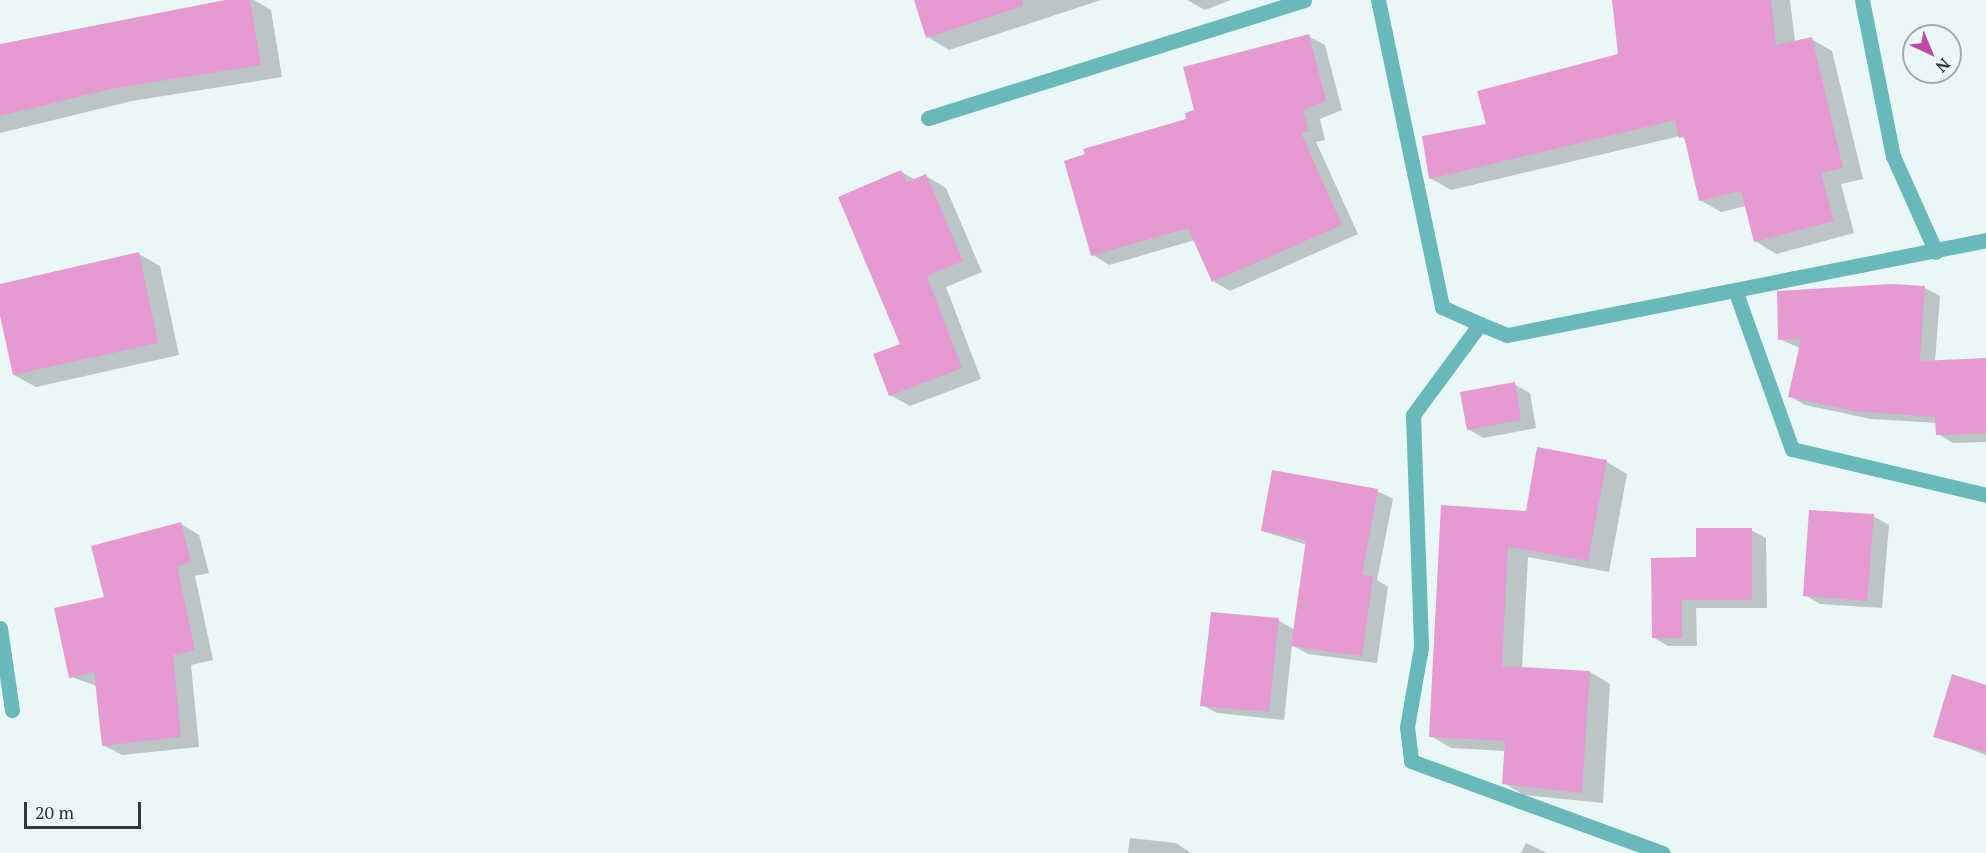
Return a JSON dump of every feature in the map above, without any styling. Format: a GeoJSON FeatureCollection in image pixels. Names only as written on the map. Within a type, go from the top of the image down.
{"type":"FeatureCollection","features":[{"type":"Feature","properties":{"kind":"street"},"geometry":{"type":"LineString","coordinates":[[928,118],[1304,0]]}},
{"type":"Feature","properties":{"kind":"street"},"geometry":{"type":"LineString","coordinates":[[1378,0],[1442,307],[1480,324],[1507,334],[1936,252],[1986,240]]}},
{"type":"Feature","properties":{"kind":"street"},"geometry":{"type":"LineString","coordinates":[[1862,0],[1893,156],[1936,252]]}},
{"type":"Feature","properties":{"kind":"street"},"geometry":{"type":"LineString","coordinates":[[1735,290],[1792,449],[1986,495]]}},
{"type":"Feature","properties":{"kind":"street"},"geometry":{"type":"LineString","coordinates":[[1480,324],[1413,416],[1420,647],[1407,727],[1411,761],[1663,853]]}},
{"type":"Feature","properties":{"kind":"street"},"geometry":{"type":"LineString","coordinates":[[0,628],[12,710]]}},
{"type":"Feature","properties":{"kind":"building"},"geometry":{"type":"Polygon","coordinates":[[[225,0],[250,0],[261,65],[110,89],[0,116],[0,44],[225,0]]]}},
{"type":"Feature","properties":{"kind":"building"},"geometry":{"type":"Polygon","coordinates":[[[914,0],[1022,0],[1023,6],[926,38],[914,0]]]}},
{"type":"Feature","properties":{"kind":"building"},"geometry":{"type":"Polygon","coordinates":[[[1612,0],[1771,0],[1776,45],[1812,37],[1843,168],[1821,173],[1834,221],[1754,242],[1741,191],[1699,201],[1684,136],[1679,138],[1675,120],[1429,179],[1422,136],[1486,124],[1477,91],[1618,54],[1612,0]]]}},
{"type":"Feature","properties":{"kind":"building"},"geometry":{"type":"Polygon","coordinates":[[[1309,34],[1326,101],[1303,110],[1309,131],[1301,133],[1342,225],[1212,282],[1188,228],[1091,256],[1064,161],[1085,154],[1083,149],[1186,119],[1185,113],[1194,110],[1183,67],[1309,34]]]}},
{"type":"Feature","properties":{"kind":"building"},"geometry":{"type":"Polygon","coordinates":[[[901,170],[907,182],[926,174],[963,261],[927,276],[962,368],[889,396],[873,354],[900,344],[838,197],[901,170]]]}},
{"type":"Feature","properties":{"kind":"building"},"geometry":{"type":"Polygon","coordinates":[[[139,252],[158,343],[13,375],[0,316],[0,284],[139,252]]]}},
{"type":"Feature","properties":{"kind":"building"},"geometry":{"type":"Polygon","coordinates":[[[1891,284],[1925,286],[1920,361],[1986,358],[1986,433],[1936,435],[1935,417],[1854,411],[1788,397],[1801,339],[1778,340],[1777,291],[1891,284]]]}},
{"type":"Feature","properties":{"kind":"building"},"geometry":{"type":"Polygon","coordinates":[[[1515,382],[1521,420],[1467,430],[1460,392],[1515,382]]]}},
{"type":"Feature","properties":{"kind":"building"},"geometry":{"type":"Polygon","coordinates":[[[1537,447],[1607,460],[1588,561],[1508,547],[1502,666],[1590,671],[1582,793],[1502,784],[1505,741],[1429,737],[1441,505],[1526,511],[1537,447]]]}},
{"type":"Feature","properties":{"kind":"building"},"geometry":{"type":"Polygon","coordinates":[[[1272,470],[1378,489],[1362,575],[1373,576],[1362,656],[1291,646],[1306,540],[1261,531],[1272,470]]]}},
{"type":"Feature","properties":{"kind":"building"},"geometry":{"type":"Polygon","coordinates":[[[1809,510],[1874,514],[1867,601],[1803,596],[1809,510]]]}},
{"type":"Feature","properties":{"kind":"building"},"geometry":{"type":"Polygon","coordinates":[[[181,522],[191,562],[177,566],[195,650],[173,655],[181,737],[102,746],[94,672],[69,678],[54,608],[104,597],[91,546],[181,522]]]}},
{"type":"Feature","properties":{"kind":"building"},"geometry":{"type":"Polygon","coordinates":[[[1696,528],[1752,528],[1752,600],[1682,600],[1682,638],[1652,638],[1651,558],[1696,557],[1696,528]]]}},
{"type":"Feature","properties":{"kind":"building"},"geometry":{"type":"Polygon","coordinates":[[[1211,612],[1279,618],[1269,712],[1200,706],[1211,612]]]}},
{"type":"Feature","properties":{"kind":"building"},"geometry":{"type":"Polygon","coordinates":[[[1952,674],[1986,685],[1986,752],[1933,737],[1952,674]]]}}]}
